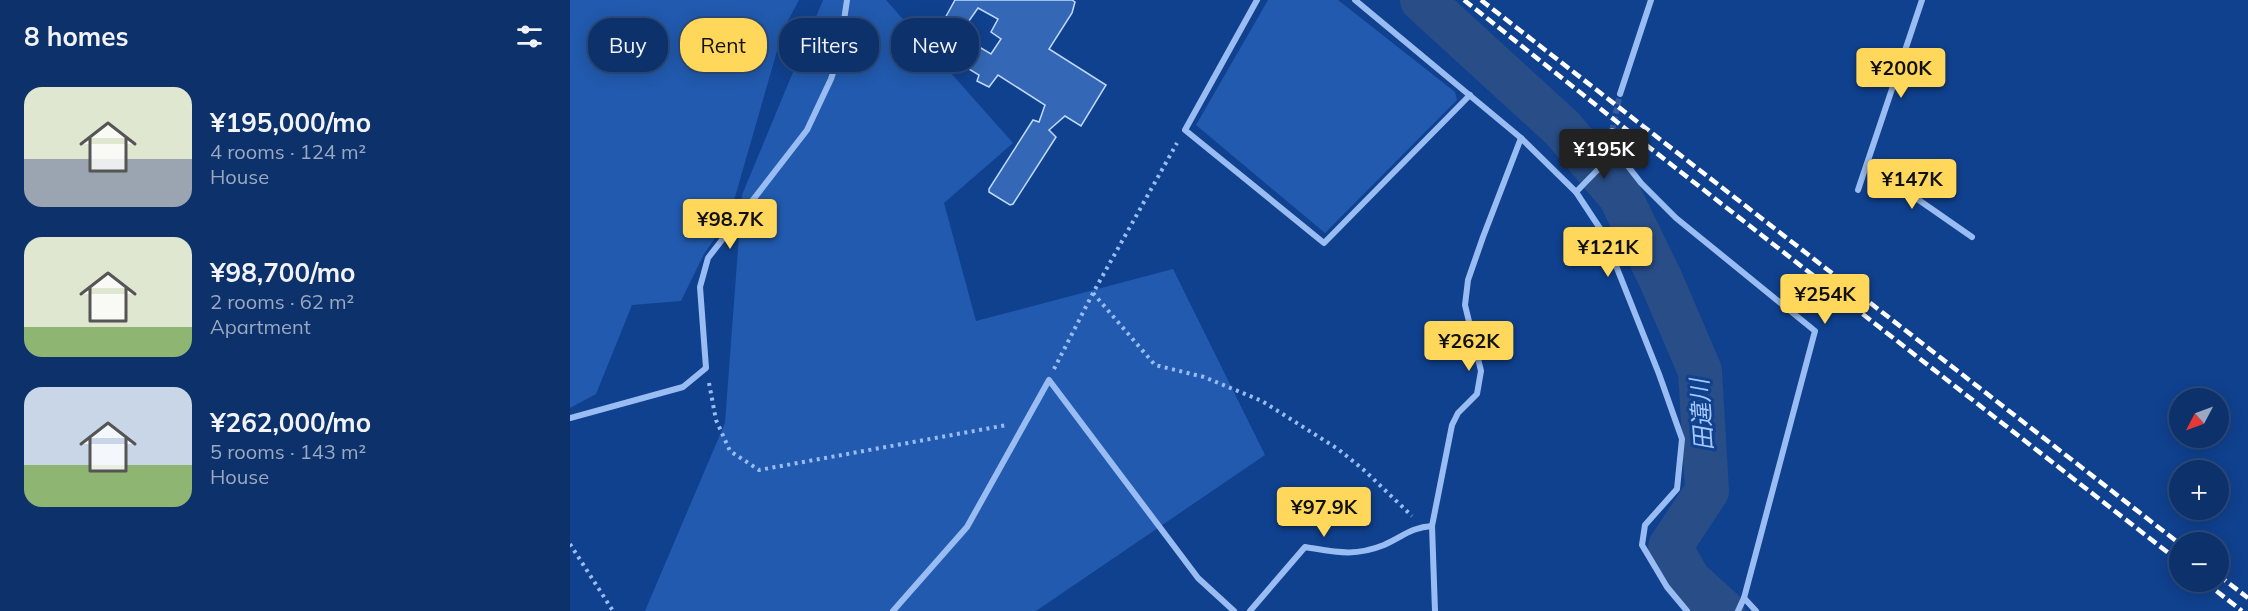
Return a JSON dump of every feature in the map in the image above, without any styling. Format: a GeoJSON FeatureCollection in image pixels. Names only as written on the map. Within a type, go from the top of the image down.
{"type":"FeatureCollection","features":[{"type":"Feature","properties":{"kind":"street"},"geometry":{"type":"LineString","coordinates":[[570,418],[682,387],[706,368],[700,287],[708,258],[807,130],[831,79],[839,54],[847,0]]}},
{"type":"Feature","properties":{"kind":"street"},"geometry":{"type":"LineString","coordinates":[[1257,0],[1185,130],[1324,243],[1470,95]]}},
{"type":"Feature","properties":{"kind":"street"},"geometry":{"type":"LineString","coordinates":[[1355,0],[1521,138],[1576,192],[1603,233],[1682,439],[1677,489],[1645,525],[1642,545],[1667,587],[1687,611]]}},
{"type":"Feature","properties":{"kind":"street"},"geometry":{"type":"LineString","coordinates":[[1620,94],[1651,0]]}},
{"type":"Feature","properties":{"kind":"street"},"geometry":{"type":"LineString","coordinates":[[1858,190],[1922,0]]}},
{"type":"Feature","properties":{"kind":"street"},"geometry":{"type":"LineString","coordinates":[[1612,131],[1616,151],[1641,183],[1676,219],[1815,331],[1738,611]]}},
{"type":"Feature","properties":{"kind":"street"},"geometry":{"type":"LineString","coordinates":[[1435,611],[1432,526],[1452,425],[1458,412],[1477,394],[1481,371],[1465,306],[1468,280],[1521,138]]}},
{"type":"Feature","properties":{"kind":"street"},"geometry":{"type":"LineString","coordinates":[[1576,192],[1616,151]]}},
{"type":"Feature","properties":{"kind":"street"},"geometry":{"type":"LineString","coordinates":[[1866,164],[1971,237]]}},
{"type":"Feature","properties":{"kind":"street"},"geometry":{"type":"LineString","coordinates":[[893,611],[967,527],[1049,380],[1198,578],[1234,611]]}},
{"type":"Feature","properties":{"kind":"street"},"geometry":{"type":"LineString","coordinates":[[1250,611],[1305,547],[1350,554],[1384,545],[1419,527],[1432,526]]}},
{"type":"Feature","properties":{"kind":"street"},"geometry":{"type":"LineString","coordinates":[[1743,598],[1756,611]]}},
{"type":"Feature","properties":{"kind":"path"},"geometry":{"type":"LineString","coordinates":[[1049,380],[1093,293],[1185,130]]}},
{"type":"Feature","properties":{"kind":"path"},"geometry":{"type":"LineString","coordinates":[[1093,293],[1155,365],[1204,377],[1262,401],[1338,449],[1410,512],[1419,527]]}},
{"type":"Feature","properties":{"kind":"path"},"geometry":{"type":"LineString","coordinates":[[706,368],[716,420],[730,451],[759,470],[1025,422]]}},
{"type":"Feature","properties":{"kind":"path"},"geometry":{"type":"LineString","coordinates":[[570,544],[613,611]]}},
{"type":"Feature","properties":{"kind":"shaded area"},"geometry":{"type":"Polygon","coordinates":[[[570,0],[799,0],[789,18],[779,18],[779,44],[729,218],[704,254],[681,301],[632,305],[596,394],[570,408],[570,0]]]}},
{"type":"Feature","properties":{"kind":"shaded area"},"geometry":{"type":"Polygon","coordinates":[[[823,0],[886,0],[902,18],[891,18],[891,72],[950,72],[1013,143],[944,203],[976,321],[1173,269],[1265,455],[1036,611],[645,611],[725,423],[742,195],[793,72],[879,72],[879,18],[816,18],[823,0]]]}},
{"type":"Feature","properties":{"kind":"shaded area"},"geometry":{"type":"Polygon","coordinates":[[[1268,0],[1338,0],[1455,92],[1457,100],[1325,233],[1196,125],[1268,0]]]}},
{"type":"Feature","properties":{"kind":"building"},"geometry":{"type":"Polygon","coordinates":[[[955,0],[1072,0],[1075,2],[1072,13],[1049,49],[1106,85],[1081,126],[1065,116],[1049,130],[1056,137],[1013,204],[1010,205],[989,192],[989,189],[1033,120],[1039,122],[1045,105],[998,75],[989,87],[977,81],[979,75],[974,72],[979,72],[979,47],[991,54],[1001,39],[991,32],[998,19],[978,8],[971,18],[945,18],[955,0]]]}},
{"type":"Feature","properties":{"kind":"waterway","name":"田違川"},"geometry":{"type":"LineString","coordinates":[[1422,0],[1562,128],[1620,196],[1661,280],[1700,371],[1707,491],[1670,547],[1689,580],[1723,611]]}},
{"type":"Feature","properties":{"kind":"tunnel"},"geometry":{"type":"LineString","coordinates":[[1612,131],[1620,94]]}},
{"type":"Feature","properties":{"kind":"railway"},"geometry":{"type":"LineString","coordinates":[[1464,0],[2169,553]]}},
{"type":"Feature","properties":{"kind":"railway"},"geometry":{"type":"LineString","coordinates":[[1481,0],[2169,535]]}},
{"type":"Feature","properties":{"kind":"railway"},"geometry":{"type":"LineString","coordinates":[[2229,583],[2248,598]]}},
{"type":"Feature","properties":{"kind":"railway"},"geometry":{"type":"LineString","coordinates":[[2218,592],[2242,611]]}}]}
